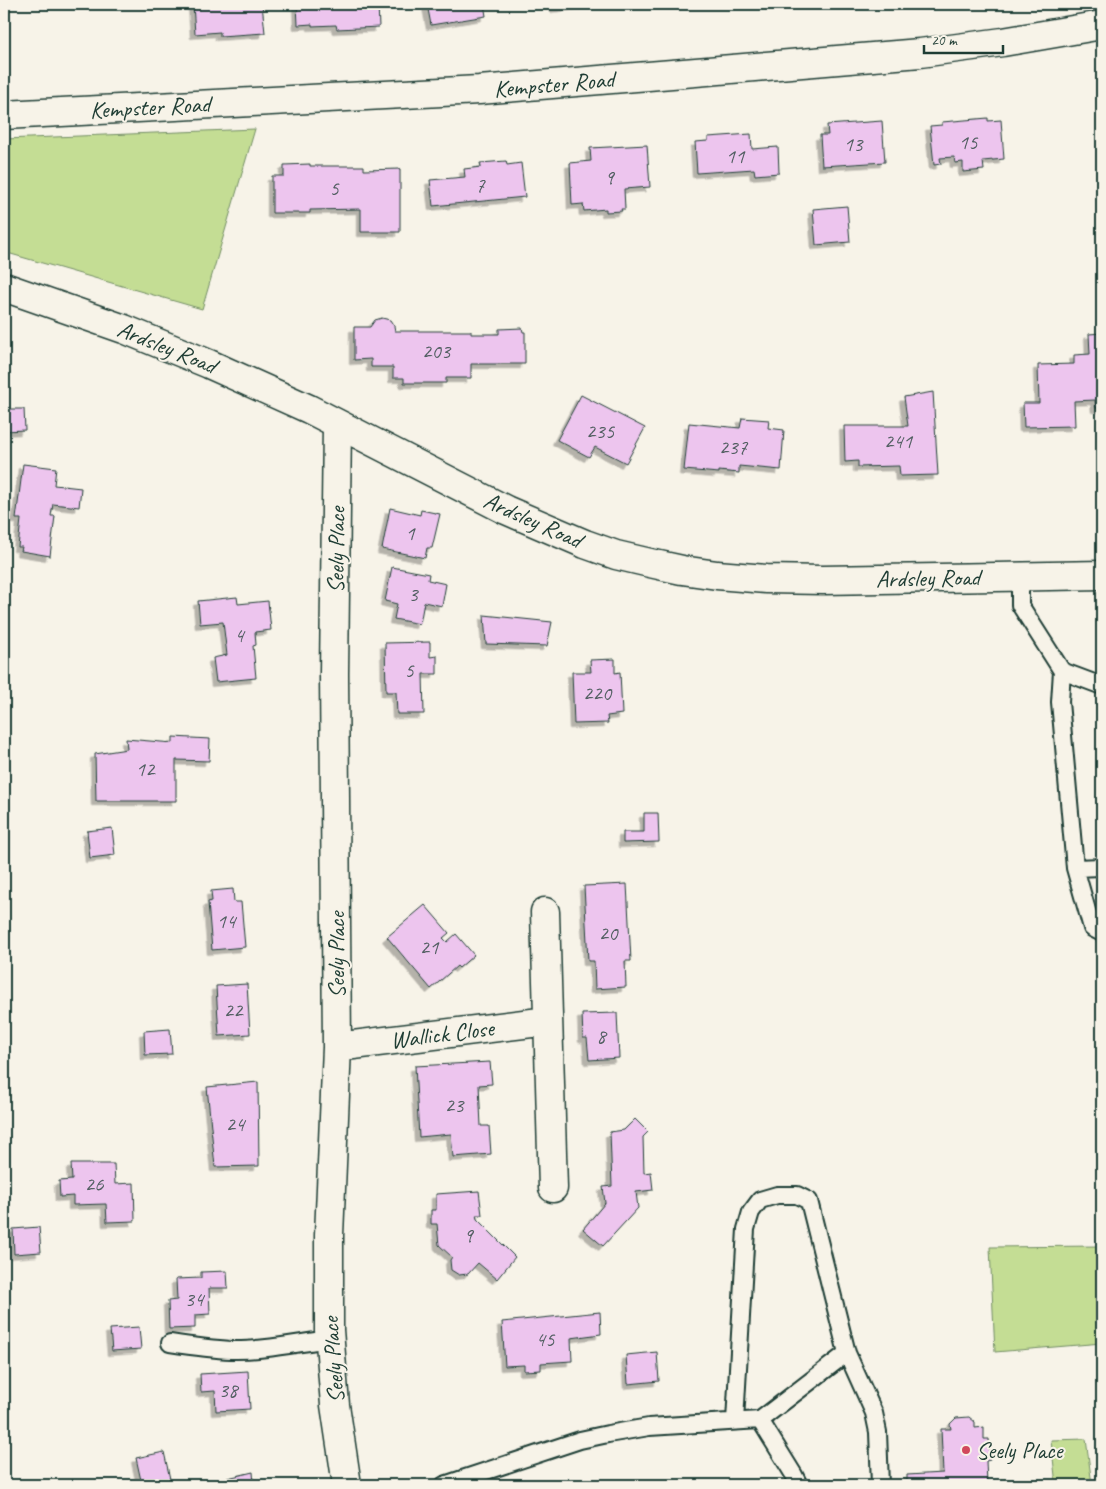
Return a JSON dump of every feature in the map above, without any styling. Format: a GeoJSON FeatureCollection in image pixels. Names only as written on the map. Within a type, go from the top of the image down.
{"type":"FeatureCollection","features":[{"type":"Feature","properties":{"kind":"street","name":"Kempster Road"},"geometry":{"type":"LineString","coordinates":[[4,115],[479,90],[920,53],[1003,42],[1102,25]]}},
{"type":"Feature","properties":{"kind":"street","name":"Ardsley Road"},"geometry":{"type":"LineString","coordinates":[[4,287],[124,329],[217,368],[309,409],[506,510],[585,544],[650,564],[717,575],[766,579],[823,580],[1102,575]]}},
{"type":"Feature","properties":{"kind":"street","name":"Seely Place"},"geometry":{"type":"LineString","coordinates":[[337,424],[334,674],[337,1047],[329,1235],[330,1339],[335,1405],[347,1485]]}},
{"type":"Feature","properties":{"kind":"street"},"geometry":{"type":"LineString","coordinates":[[545,912],[552,1188]]}},
{"type":"Feature","properties":{"kind":"street","name":"Wallick Close"},"geometry":{"type":"LineString","coordinates":[[337,1047],[548,1021]]}},
{"type":"Feature","properties":{"kind":"lane"},"geometry":{"type":"LineString","coordinates":[[1020,576],[1020,605],[1062,671],[1060,702],[1075,868],[1092,928],[1102,933]]}},
{"type":"Feature","properties":{"kind":"lane"},"geometry":{"type":"LineString","coordinates":[[1062,671],[1102,686]]}},
{"type":"Feature","properties":{"kind":"lane"},"geometry":{"type":"LineString","coordinates":[[1075,868],[1102,867]]}},
{"type":"Feature","properties":{"kind":"lane"},"geometry":{"type":"LineString","coordinates":[[735,1421],[746,1230],[751,1212],[760,1200],[777,1195],[797,1195],[809,1201],[848,1352],[874,1413],[878,1432],[880,1485]]}},
{"type":"Feature","properties":{"kind":"lane"},"geometry":{"type":"LineString","coordinates":[[170,1343],[232,1350],[330,1339]]}},
{"type":"Feature","properties":{"kind":"lane"},"geometry":{"type":"LineString","coordinates":[[444,1485],[580,1440],[608,1434],[649,1427],[760,1420],[848,1352]]}},
{"type":"Feature","properties":{"kind":"lane"},"geometry":{"type":"LineString","coordinates":[[760,1420],[799,1485]]}},
{"type":"Feature","properties":{"kind":"green space"},"geometry":{"type":"Polygon","coordinates":[[[255,129],[202,309],[4,252],[4,139],[255,129]]]}},
{"type":"Feature","properties":{"kind":"green space"},"geometry":{"type":"Polygon","coordinates":[[[1102,1246],[1102,1343],[995,1352],[990,1247],[1102,1246]]]}},
{"type":"Feature","properties":{"kind":"green space"},"geometry":{"type":"Polygon","coordinates":[[[1086,1439],[1092,1485],[1056,1485],[1051,1440],[1086,1439]]]}},
{"type":"Feature","properties":{"kind":"building"},"geometry":{"type":"Polygon","coordinates":[[[193,4],[262,4],[265,33],[220,36],[220,32],[195,34],[193,4]]]}},
{"type":"Feature","properties":{"kind":"building"},"geometry":{"type":"Polygon","coordinates":[[[297,4],[378,4],[379,27],[337,29],[336,25],[298,25],[297,4]]]}},
{"type":"Feature","properties":{"kind":"building"},"geometry":{"type":"Polygon","coordinates":[[[427,4],[484,4],[486,16],[431,25],[427,4]]]}},
{"type":"Feature","properties":{"kind":"building"},"geometry":{"type":"Polygon","coordinates":[[[555,4],[589,4],[555,8],[555,4]]]}},
{"type":"Feature","properties":{"kind":"building"},"geometry":{"type":"Polygon","coordinates":[[[988,118],[988,121],[1001,120],[1004,159],[983,161],[984,170],[963,172],[963,162],[955,163],[954,157],[940,158],[941,164],[934,165],[930,126],[942,125],[942,122],[988,118]]]}},
{"type":"Feature","properties":{"kind":"building"},"geometry":{"type":"Polygon","coordinates":[[[882,121],[885,162],[822,166],[820,135],[828,135],[827,125],[882,121]]]}},
{"type":"Feature","properties":{"kind":"building"},"geometry":{"type":"Polygon","coordinates":[[[751,134],[752,149],[778,147],[779,173],[755,175],[754,169],[697,173],[695,142],[708,141],[708,137],[751,134]]]}},
{"type":"Feature","properties":{"kind":"building"},"geometry":{"type":"Polygon","coordinates":[[[647,145],[650,187],[624,189],[625,209],[621,209],[622,211],[606,212],[606,209],[584,211],[583,204],[572,205],[570,163],[591,161],[590,148],[647,145]]]}},
{"type":"Feature","properties":{"kind":"building"},"geometry":{"type":"Polygon","coordinates":[[[506,161],[507,165],[521,163],[525,197],[433,206],[430,180],[465,177],[464,169],[481,167],[480,163],[506,161]]]}},
{"type":"Feature","properties":{"kind":"building"},"geometry":{"type":"Polygon","coordinates":[[[310,164],[310,166],[364,166],[364,170],[400,169],[400,232],[361,232],[361,209],[310,210],[310,213],[272,213],[272,176],[284,176],[284,165],[310,164]]]}},
{"type":"Feature","properties":{"kind":"building"},"geometry":{"type":"Polygon","coordinates":[[[847,206],[850,242],[816,245],[813,209],[847,206]]]}},
{"type":"Feature","properties":{"kind":"building"},"geometry":{"type":"Polygon","coordinates":[[[382,318],[390,320],[395,331],[471,331],[471,334],[499,334],[499,329],[522,328],[523,332],[525,332],[525,364],[471,364],[471,378],[446,378],[446,383],[404,383],[404,378],[393,378],[393,367],[371,367],[371,359],[354,360],[354,327],[370,327],[375,320],[382,318]]]}},
{"type":"Feature","properties":{"kind":"building"},"geometry":{"type":"Polygon","coordinates":[[[1102,333],[1102,408],[1096,408],[1095,400],[1074,401],[1075,426],[1024,427],[1023,403],[1039,403],[1038,365],[1074,364],[1074,355],[1090,354],[1089,334],[1102,333]]]}},
{"type":"Feature","properties":{"kind":"building"},"geometry":{"type":"Polygon","coordinates":[[[933,392],[938,475],[900,476],[899,466],[858,467],[858,461],[845,462],[844,426],[908,426],[904,397],[933,392]]]}},
{"type":"Feature","properties":{"kind":"building"},"geometry":{"type":"Polygon","coordinates":[[[581,395],[645,428],[626,463],[595,447],[589,457],[557,440],[581,395]]]}},
{"type":"Feature","properties":{"kind":"building"},"geometry":{"type":"Polygon","coordinates":[[[4,409],[24,409],[25,430],[4,431],[4,409]]]}},
{"type":"Feature","properties":{"kind":"building"},"geometry":{"type":"Polygon","coordinates":[[[742,418],[769,420],[768,428],[784,430],[781,470],[739,466],[739,473],[684,470],[689,423],[740,428],[742,418]]]}},
{"type":"Feature","properties":{"kind":"building"},"geometry":{"type":"Polygon","coordinates":[[[23,464],[56,468],[54,485],[81,488],[79,507],[53,504],[51,516],[55,516],[50,556],[21,551],[22,547],[18,547],[21,519],[16,519],[23,464]]]}},
{"type":"Feature","properties":{"kind":"building"},"geometry":{"type":"Polygon","coordinates":[[[390,508],[420,515],[421,510],[440,514],[432,548],[427,548],[425,558],[382,549],[390,508]]]}},
{"type":"Feature","properties":{"kind":"building"},"geometry":{"type":"Polygon","coordinates":[[[392,567],[429,574],[428,580],[446,584],[442,606],[424,602],[420,624],[394,619],[397,604],[385,601],[392,567]]]}},
{"type":"Feature","properties":{"kind":"building"},"geometry":{"type":"Polygon","coordinates":[[[237,597],[238,604],[268,601],[271,630],[255,632],[256,645],[253,646],[256,678],[216,682],[213,658],[227,655],[223,622],[200,624],[198,601],[237,597]]]}},
{"type":"Feature","properties":{"kind":"building"},"geometry":{"type":"Polygon","coordinates":[[[484,615],[552,622],[547,646],[486,644],[484,615]]]}},
{"type":"Feature","properties":{"kind":"building"},"geometry":{"type":"Polygon","coordinates":[[[430,642],[430,657],[437,656],[437,674],[423,674],[424,714],[397,714],[396,692],[386,692],[385,643],[430,642]]]}},
{"type":"Feature","properties":{"kind":"building"},"geometry":{"type":"Polygon","coordinates":[[[615,659],[615,673],[620,672],[622,714],[607,716],[608,723],[574,724],[572,672],[591,672],[590,660],[615,659]]]}},
{"type":"Feature","properties":{"kind":"building"},"geometry":{"type":"Polygon","coordinates":[[[173,737],[210,739],[209,761],[176,760],[176,801],[96,801],[95,754],[127,749],[126,739],[173,743],[173,737]]]}},
{"type":"Feature","properties":{"kind":"building"},"geometry":{"type":"Polygon","coordinates":[[[644,813],[658,813],[659,842],[623,843],[623,832],[644,832],[644,813]]]}},
{"type":"Feature","properties":{"kind":"building"},"geometry":{"type":"Polygon","coordinates":[[[112,828],[115,855],[90,858],[87,831],[112,828]]]}},
{"type":"Feature","properties":{"kind":"building"},"geometry":{"type":"Polygon","coordinates":[[[627,884],[631,961],[625,961],[626,987],[595,989],[594,961],[588,961],[584,886],[627,884]]]}},
{"type":"Feature","properties":{"kind":"building"},"geometry":{"type":"Polygon","coordinates":[[[233,889],[234,902],[241,902],[245,947],[212,950],[208,902],[212,901],[211,891],[233,889]]]}},
{"type":"Feature","properties":{"kind":"building"},"geometry":{"type":"Polygon","coordinates":[[[425,905],[449,933],[443,938],[447,942],[456,934],[474,955],[459,968],[457,966],[431,989],[387,937],[425,905]]]}},
{"type":"Feature","properties":{"kind":"building"},"geometry":{"type":"Polygon","coordinates":[[[247,984],[250,1034],[219,1036],[216,986],[247,984]]]}},
{"type":"Feature","properties":{"kind":"building"},"geometry":{"type":"Polygon","coordinates":[[[617,1013],[619,1058],[589,1060],[587,1038],[583,1038],[582,1014],[617,1013]]]}},
{"type":"Feature","properties":{"kind":"building"},"geometry":{"type":"Polygon","coordinates":[[[170,1029],[172,1054],[145,1055],[144,1031],[170,1029]]]}},
{"type":"Feature","properties":{"kind":"building"},"geometry":{"type":"Polygon","coordinates":[[[490,1062],[492,1084],[479,1085],[481,1126],[489,1126],[491,1154],[453,1157],[451,1134],[419,1137],[415,1066],[490,1062]]]}},
{"type":"Feature","properties":{"kind":"building"},"geometry":{"type":"Polygon","coordinates":[[[258,1082],[259,1166],[215,1167],[207,1087],[258,1082]]]}},
{"type":"Feature","properties":{"kind":"building"},"geometry":{"type":"Polygon","coordinates":[[[635,1119],[648,1132],[643,1137],[644,1173],[651,1172],[653,1190],[636,1192],[638,1208],[603,1246],[583,1229],[605,1203],[603,1187],[612,1186],[610,1132],[624,1130],[635,1119]]]}},
{"type":"Feature","properties":{"kind":"building"},"geometry":{"type":"Polygon","coordinates":[[[71,1164],[114,1164],[115,1184],[134,1183],[135,1221],[107,1222],[106,1204],[73,1205],[73,1196],[60,1197],[59,1181],[72,1180],[71,1164]]]}},
{"type":"Feature","properties":{"kind":"building"},"geometry":{"type":"Polygon","coordinates":[[[479,1191],[482,1215],[476,1215],[477,1219],[515,1257],[497,1279],[478,1263],[468,1274],[459,1275],[451,1270],[450,1260],[452,1257],[439,1245],[437,1224],[431,1224],[431,1210],[436,1210],[436,1194],[479,1191]]]}},
{"type":"Feature","properties":{"kind":"building"},"geometry":{"type":"Polygon","coordinates":[[[39,1227],[41,1252],[14,1254],[13,1229],[39,1227]]]}},
{"type":"Feature","properties":{"kind":"building"},"geometry":{"type":"Polygon","coordinates":[[[227,1271],[228,1288],[209,1288],[210,1314],[195,1315],[195,1328],[169,1329],[168,1301],[177,1300],[176,1279],[201,1278],[201,1272],[227,1271]]]}},
{"type":"Feature","properties":{"kind":"building"},"geometry":{"type":"Polygon","coordinates":[[[600,1312],[601,1334],[571,1338],[572,1361],[541,1363],[541,1370],[524,1371],[524,1365],[505,1366],[502,1322],[600,1312]]]}},
{"type":"Feature","properties":{"kind":"building"},"geometry":{"type":"Polygon","coordinates":[[[139,1327],[141,1349],[112,1351],[110,1329],[139,1327]]]}},
{"type":"Feature","properties":{"kind":"building"},"geometry":{"type":"Polygon","coordinates":[[[657,1352],[659,1381],[628,1384],[626,1355],[657,1352]]]}},
{"type":"Feature","properties":{"kind":"building"},"geometry":{"type":"Polygon","coordinates":[[[248,1371],[250,1409],[216,1411],[215,1391],[201,1392],[200,1374],[248,1371]]]}},
{"type":"Feature","properties":{"kind":"building","name":"Seely Place"},"geometry":{"type":"Polygon","coordinates":[[[969,1417],[975,1422],[975,1428],[984,1427],[984,1439],[989,1439],[990,1460],[986,1461],[987,1484],[907,1485],[907,1475],[943,1473],[941,1429],[951,1429],[950,1424],[956,1418],[969,1417]]]}},
{"type":"Feature","properties":{"kind":"building"},"geometry":{"type":"Polygon","coordinates":[[[164,1452],[170,1479],[142,1485],[136,1458],[164,1452]]]}},
{"type":"Feature","properties":{"kind":"building"},"geometry":{"type":"Polygon","coordinates":[[[253,1472],[254,1485],[216,1485],[215,1481],[253,1472]]]}},
{"type":"Feature","properties":{"kind":"place","name":"Seely Place"},"geometry":{"type":"Point","coordinates":[966,1450]}}]}
